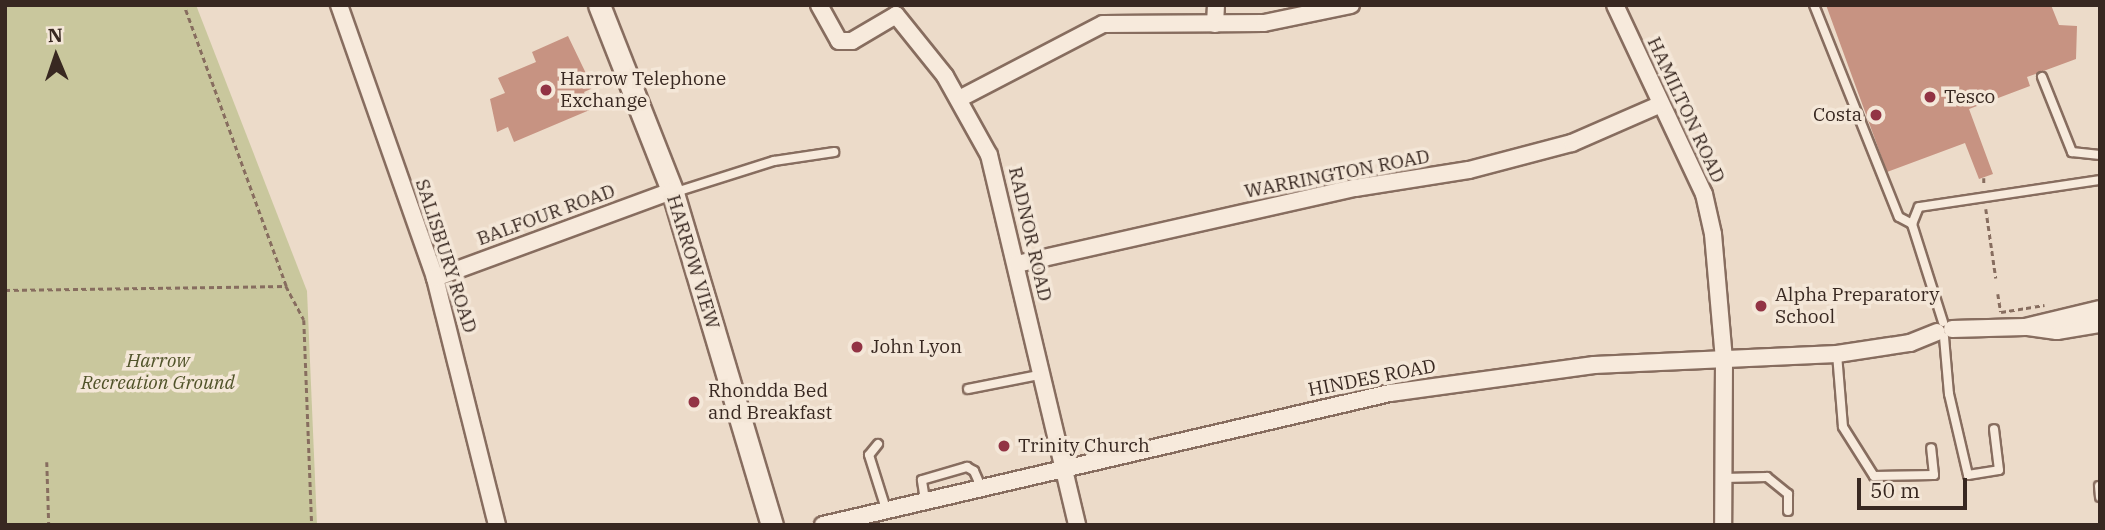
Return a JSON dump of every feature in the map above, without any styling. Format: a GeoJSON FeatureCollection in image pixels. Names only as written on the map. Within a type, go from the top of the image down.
{"type":"FeatureCollection","features":[{"type":"Feature","properties":{"kind":"street","name":"SALISBURY ROAD"},"geometry":{"type":"LineString","coordinates":[[339,5],[435,278],[497,525]]}},
{"type":"Feature","properties":{"kind":"street","name":"HARROW VIEW"},"geometry":{"type":"LineString","coordinates":[[599,5],[673,192],[772,525]]}},
{"type":"Feature","properties":{"kind":"street","name":"RADNOR ROAD"},"geometry":{"type":"LineString","coordinates":[[818,5],[839,41],[852,41],[903,10],[959,99],[989,155],[1017,264],[1039,375],[1077,525]]}},
{"type":"Feature","properties":{"kind":"street"},"geometry":{"type":"LineString","coordinates":[[1215,24],[1216,5]]}},
{"type":"Feature","properties":{"kind":"street"},"geometry":{"type":"LineString","coordinates":[[959,99],[1103,24],[1264,23],[1351,5]]}},
{"type":"Feature","properties":{"kind":"street","name":"HAMILTON ROAD"},"geometry":{"type":"LineString","coordinates":[[1615,5],[1659,105],[1704,194],[1718,269],[1724,361],[1723,525]]}},
{"type":"Feature","properties":{"kind":"street","name":"WARRINGTON ROAD"},"geometry":{"type":"LineString","coordinates":[[1017,264],[1354,188],[1469,170],[1572,143],[1659,105]]}},
{"type":"Feature","properties":{"kind":"street","name":"BALFOUR ROAD"},"geometry":{"type":"LineString","coordinates":[[435,278],[673,192]]}},
{"type":"Feature","properties":{"kind":"street","name":"HINDES ROAD"},"geometry":{"type":"LineString","coordinates":[[2025,327],[2100,309]]}},
{"type":"Feature","properties":{"kind":"street","name":"HINDES ROAD"},"geometry":{"type":"LineString","coordinates":[[823,525],[1390,393],[1594,365],[1837,354],[1910,343],[1944,330],[2025,327],[2057,331],[2100,324]]}},
{"type":"Feature","properties":{"kind":"lane"},"geometry":{"type":"LineString","coordinates":[[1814,5],[1894,207],[1899,216],[1912,224]]}},
{"type":"Feature","properties":{"kind":"lane"},"geometry":{"type":"LineString","coordinates":[[2042,77],[2072,152],[2100,155]]}},
{"type":"Feature","properties":{"kind":"lane"},"geometry":{"type":"LineString","coordinates":[[673,192],[774,161],[834,152]]}},
{"type":"Feature","properties":{"kind":"lane"},"geometry":{"type":"LineString","coordinates":[[1994,429],[1998,470],[1968,475],[1948,394],[1944,330],[1912,224],[1919,207],[1984,195],[2100,180]]}},
{"type":"Feature","properties":{"kind":"lane"},"geometry":{"type":"LineString","coordinates":[[1837,354],[1843,427],[1874,476],[1934,475],[1931,448]]}},
{"type":"Feature","properties":{"kind":"lane"},"geometry":{"type":"LineString","coordinates":[[968,389],[1039,375]]}},
{"type":"Feature","properties":{"kind":"lane"},"geometry":{"type":"LineString","coordinates":[[878,444],[869,455],[886,509]]}},
{"type":"Feature","properties":{"kind":"lane"},"geometry":{"type":"LineString","coordinates":[[925,500],[922,480],[967,467],[974,471],[981,487]]}},
{"type":"Feature","properties":{"kind":"lane"},"geometry":{"type":"LineString","coordinates":[[1723,478],[1767,477],[1788,494],[1788,511]]}},
{"type":"Feature","properties":{"kind":"lane"},"geometry":{"type":"LineString","coordinates":[[2099,486],[2100,497]]}},
{"type":"Feature","properties":{"kind":"path"},"geometry":{"type":"LineString","coordinates":[[184,5],[286,286],[304,320],[312,525]]}},
{"type":"Feature","properties":{"kind":"path"},"geometry":{"type":"LineString","coordinates":[[1984,177],[1984,195],[1996,278]]}},
{"type":"Feature","properties":{"kind":"path"},"geometry":{"type":"LineString","coordinates":[[5,290],[286,286]]}},
{"type":"Feature","properties":{"kind":"path"},"geometry":{"type":"LineString","coordinates":[[1998,294],[2001,312],[2048,305]]}},
{"type":"Feature","properties":{"kind":"path"},"geometry":{"type":"LineString","coordinates":[[47,462],[49,525]]}},
{"type":"Feature","properties":{"kind":"green space","name":"Harrow Recreation Ground"},"geometry":{"type":"Polygon","coordinates":[[[5,5],[196,5],[307,291],[317,525],[5,525],[5,5]]]}},
{"type":"Feature","properties":{"kind":"building","name":"Tesco"},"geometry":{"type":"Polygon","coordinates":[[[1826,5],[2051,5],[2059,25],[2077,26],[2076,59],[2027,77],[2030,86],[1969,109],[1993,174],[1979,179],[1965,143],[1887,172],[1826,5]]]}},
{"type":"Feature","properties":{"kind":"building","name":"Harrow Telephone Exchange"},"geometry":{"type":"Polygon","coordinates":[[[568,36],[593,88],[584,92],[592,109],[514,142],[508,127],[497,132],[490,99],[505,93],[498,78],[536,62],[532,52],[568,36]]]}},
{"type":"Feature","properties":{"kind":"place","name":"Harrow Telephone Exchange"},"geometry":{"type":"Point","coordinates":[546,90]}},
{"type":"Feature","properties":{"kind":"place","name":"Tesco"},"geometry":{"type":"Point","coordinates":[1930,97]}},
{"type":"Feature","properties":{"kind":"place","name":"Costa"},"geometry":{"type":"Point","coordinates":[1876,115]}},
{"type":"Feature","properties":{"kind":"place","name":"Alpha Preparatory School"},"geometry":{"type":"Point","coordinates":[1761,306]}},
{"type":"Feature","properties":{"kind":"place","name":"John Lyon"},"geometry":{"type":"Point","coordinates":[857,347]}},
{"type":"Feature","properties":{"kind":"place","name":"Rhondda Bed and Breakfast"},"geometry":{"type":"Point","coordinates":[694,402]}},
{"type":"Feature","properties":{"kind":"place","name":"Trinity Church"},"geometry":{"type":"Point","coordinates":[1004,446]}}]}
